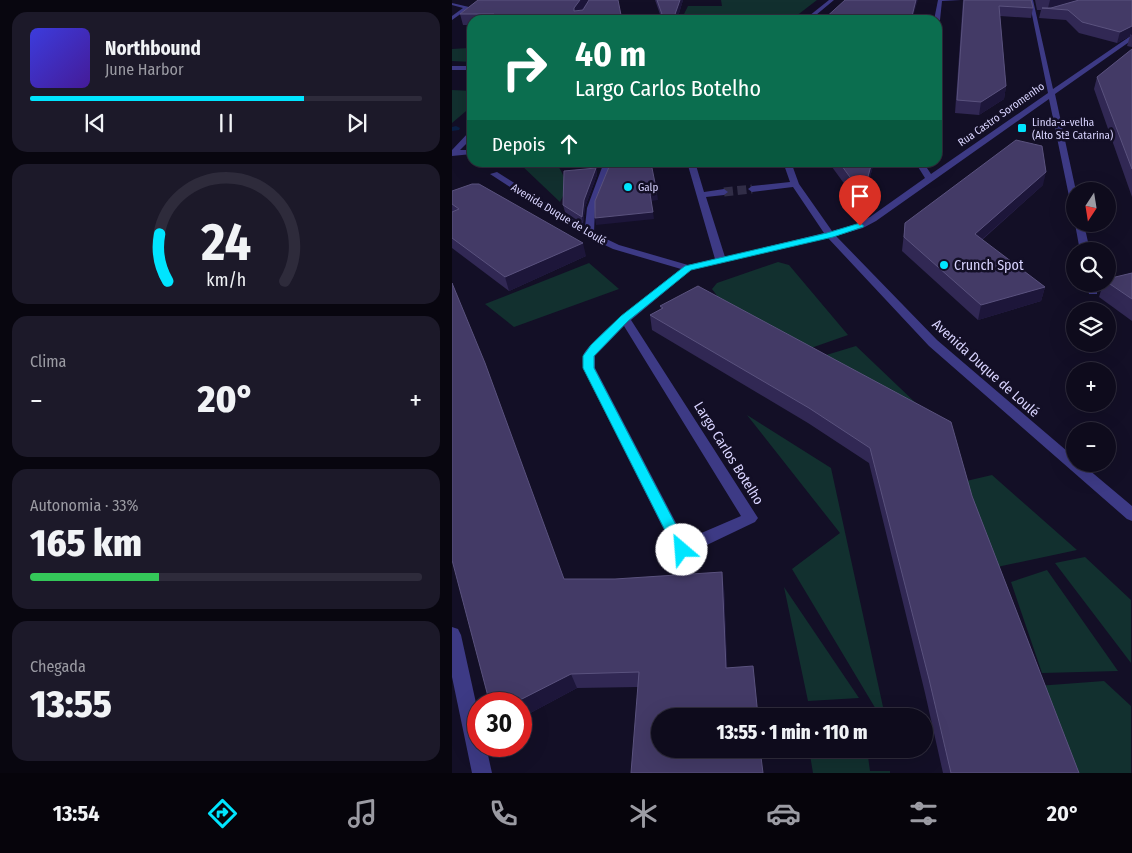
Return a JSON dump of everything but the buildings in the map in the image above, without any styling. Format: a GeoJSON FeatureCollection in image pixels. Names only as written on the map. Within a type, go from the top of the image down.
{"type":"FeatureCollection","features":[{"type":"Feature","properties":{"kind":"street"},"geometry":{"type":"LineString","coordinates":[[813,15],[832,0]]}},
{"type":"Feature","properties":{"kind":"street"},"geometry":{"type":"LineString","coordinates":[[938,15],[940,0],[959,0]]}},
{"type":"Feature","properties":{"kind":"street"},"geometry":{"type":"LineString","coordinates":[[1031,0],[1070,182]]}},
{"type":"Feature","properties":{"kind":"street"},"geometry":{"type":"LineString","coordinates":[[452,4],[467,8],[452,18]]}},
{"type":"Feature","properties":{"kind":"street"},"geometry":{"type":"LineString","coordinates":[[1034,14],[1041,14]]}},
{"type":"Feature","properties":{"kind":"street","name":"Rua Castro Soromenho"},"geometry":{"type":"LineString","coordinates":[[830,235],[860,226],[873,219],[1130,39]]}},
{"type":"Feature","properties":{"kind":"street"},"geometry":{"type":"LineString","coordinates":[[452,68],[467,68]]}},
{"type":"Feature","properties":{"kind":"street"},"geometry":{"type":"LineString","coordinates":[[453,153],[467,139]]}},
{"type":"Feature","properties":{"kind":"street"},"geometry":{"type":"LineString","coordinates":[[453,153],[467,152]]}},
{"type":"Feature","properties":{"kind":"street"},"geometry":{"type":"LineString","coordinates":[[589,234],[591,208],[606,167]]}},
{"type":"Feature","properties":{"kind":"street"},"geometry":{"type":"LineString","coordinates":[[693,167],[721,260]]}},
{"type":"Feature","properties":{"kind":"street","name":"Avenida Duque de Loulé"},"geometry":{"type":"LineString","coordinates":[[788,167],[795,184],[830,235],[933,343],[1132,515]]}},
{"type":"Feature","properties":{"kind":"street"},"geometry":{"type":"LineString","coordinates":[[922,167],[929,178]]}},
{"type":"Feature","properties":{"kind":"street","name":"Avenida Duque de Loulé"},"geometry":{"type":"LineString","coordinates":[[494,174],[589,234],[616,247],[688,268],[830,235]]}},
{"type":"Feature","properties":{"kind":"street"},"geometry":{"type":"LineString","coordinates":[[752,189],[795,184]]}},
{"type":"Feature","properties":{"kind":"street"},"geometry":{"type":"LineString","coordinates":[[701,195],[724,192]]}},
{"type":"Feature","properties":{"kind":"street","name":"Largo Carlos Botelho"},"geometry":{"type":"LineString","coordinates":[[625,318],[750,518],[682,550],[588,368],[589,356],[595,348],[625,318],[688,268]]}},
{"type":"Feature","properties":{"kind":"street"},"geometry":{"type":"LineString","coordinates":[[452,634],[482,773]]}},
{"type":"Feature","properties":{"kind":"green space"},"geometry":{"type":"Polygon","coordinates":[[[721,0],[817,0],[798,15],[684,15],[688,6],[722,6],[721,0]]]}},
{"type":"Feature","properties":{"kind":"green space"},"geometry":{"type":"Polygon","coordinates":[[[467,48],[467,62],[452,61],[452,49],[467,48]]]}},
{"type":"Feature","properties":{"kind":"green space"},"geometry":{"type":"Polygon","coordinates":[[[452,90],[467,91],[467,110],[452,123],[452,90]]]}},
{"type":"Feature","properties":{"kind":"green space"},"geometry":{"type":"Polygon","coordinates":[[[523,167],[559,167],[565,183],[565,191],[560,202],[523,167]]]}},
{"type":"Feature","properties":{"kind":"green space"},"geometry":{"type":"Polygon","coordinates":[[[778,262],[789,265],[848,335],[811,348],[718,297],[712,289],[717,283],[778,262]]]}},
{"type":"Feature","properties":{"kind":"green space"},"geometry":{"type":"Polygon","coordinates":[[[589,263],[619,289],[514,327],[485,304],[589,263]]]}},
{"type":"Feature","properties":{"kind":"green space"},"geometry":{"type":"Polygon","coordinates":[[[856,346],[921,408],[823,356],[856,346]]]}},
{"type":"Feature","properties":{"kind":"green space"},"geometry":{"type":"Polygon","coordinates":[[[747,415],[831,468],[883,708],[875,708],[792,569],[840,533],[747,415]]]}},
{"type":"Feature","properties":{"kind":"green space"},"geometry":{"type":"Polygon","coordinates":[[[992,475],[1077,550],[997,567],[962,482],[992,475]]]}},
{"type":"Feature","properties":{"kind":"green space"},"geometry":{"type":"Polygon","coordinates":[[[1085,557],[1131,600],[1131,663],[1055,563],[1085,557]]]}},
{"type":"Feature","properties":{"kind":"green space"},"geometry":{"type":"Polygon","coordinates":[[[1047,570],[1118,671],[1042,673],[1011,582],[1047,570]]]}},
{"type":"Feature","properties":{"kind":"green space"},"geometry":{"type":"Polygon","coordinates":[[[784,587],[859,698],[808,701],[784,587]]]}},
{"type":"Feature","properties":{"kind":"green space"},"geometry":{"type":"Polygon","coordinates":[[[1104,681],[1131,706],[1131,773],[1071,773],[1037,686],[1104,681]]]}},
{"type":"Feature","properties":{"kind":"green space"},"geometry":{"type":"Polygon","coordinates":[[[810,758],[868,758],[870,771],[890,771],[890,773],[813,773],[810,758]]]}},
{"type":"Feature","properties":{"kind":"waterway"},"geometry":{"type":"LineString","coordinates":[[452,129],[456,128]]}},
{"type":"Feature","properties":{"kind":"tunnel"},"geometry":{"type":"LineString","coordinates":[[724,192],[752,189]]}},
{"type":"Feature","properties":{"kind":"place","name":"Linda-a-velha (Alto Stª Catarina)"},"geometry":{"type":"Point","coordinates":[1022,128]}},
{"type":"Feature","properties":{"kind":"place","name":"Galp"},"geometry":{"type":"Point","coordinates":[628,187]}},
{"type":"Feature","properties":{"kind":"place","name":"Crunch Spot"},"geometry":{"type":"Point","coordinates":[944,265]}},
{"type":"Feature","properties":{"kind":"route"},"geometry":{"type":"LineString","coordinates":[[682,550],[588,368],[589,356],[625,318],[688,268],[830,235],[860,226]]}}]}
